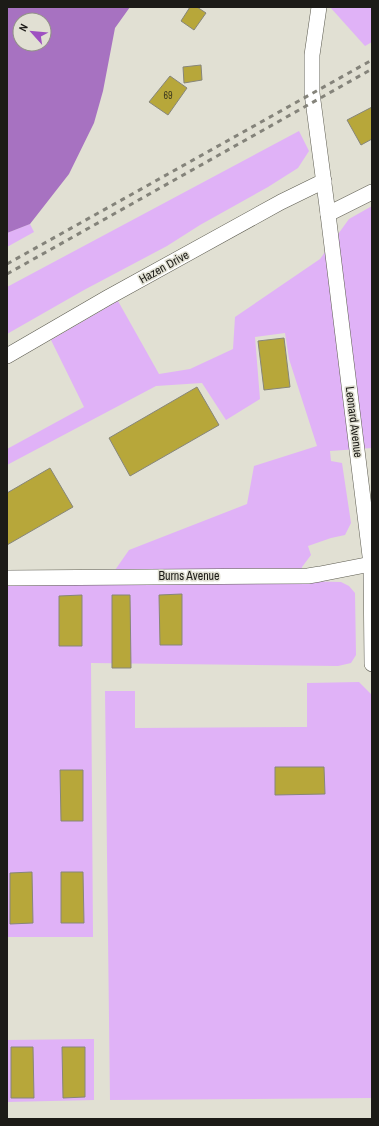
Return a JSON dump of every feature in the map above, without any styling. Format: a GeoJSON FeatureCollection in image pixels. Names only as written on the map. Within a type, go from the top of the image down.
{"type":"FeatureCollection","features":[{"type":"Feature","properties":{"kind":"street","name":"Leonard Avenue"},"geometry":{"type":"LineString","coordinates":[[319,7],[312,55],[312,93],[371,564],[372,664]]}},
{"type":"Feature","properties":{"kind":"street","name":"Hazen Drive"},"geometry":{"type":"LineString","coordinates":[[7,356],[114,294],[282,202],[324,181]]}},
{"type":"Feature","properties":{"kind":"street"},"geometry":{"type":"LineString","coordinates":[[328,214],[372,192]]}},
{"type":"Feature","properties":{"kind":"street","name":"Burns Avenue"},"geometry":{"type":"LineString","coordinates":[[7,578],[308,576],[371,564]]}},
{"type":"Feature","properties":{"kind":"shaded area"},"geometry":{"type":"Polygon","coordinates":[[[7,7],[130,7],[115,28],[103,91],[94,123],[69,174],[30,224],[7,233],[7,7]]]}},
{"type":"Feature","properties":{"kind":"shaded area"},"geometry":{"type":"Polygon","coordinates":[[[330,7],[372,7],[372,42],[365,46],[330,7]]]}},
{"type":"Feature","properties":{"kind":"shaded area"},"geometry":{"type":"Polygon","coordinates":[[[299,131],[309,151],[298,168],[167,246],[84,290],[7,334],[7,287],[299,131]]]}},
{"type":"Feature","properties":{"kind":"shaded area"},"geometry":{"type":"Polygon","coordinates":[[[372,206],[372,448],[330,451],[331,461],[342,463],[351,523],[345,535],[308,546],[311,555],[302,567],[301,581],[341,582],[349,586],[355,593],[356,655],[351,663],[338,666],[91,663],[93,937],[7,937],[7,583],[106,583],[129,550],[247,504],[254,466],[317,446],[289,359],[285,333],[255,337],[260,399],[226,420],[202,383],[156,386],[7,465],[7,449],[84,407],[51,340],[118,301],[159,374],[190,369],[233,349],[235,317],[320,259],[349,219],[372,206]]]}},
{"type":"Feature","properties":{"kind":"shaded area"},"geometry":{"type":"Polygon","coordinates":[[[30,224],[34,232],[7,247],[7,233],[30,224]]]}},
{"type":"Feature","properties":{"kind":"shaded area"},"geometry":{"type":"Polygon","coordinates":[[[359,682],[372,695],[372,1098],[110,1100],[105,691],[135,691],[135,728],[307,727],[307,683],[359,682]]]}},
{"type":"Feature","properties":{"kind":"shaded area"},"geometry":{"type":"Polygon","coordinates":[[[94,1039],[94,1100],[7,1102],[7,1040],[94,1039]]]}},
{"type":"Feature","properties":{"kind":"building"},"geometry":{"type":"Polygon","coordinates":[[[190,7],[197,7],[206,13],[194,30],[181,21],[190,7]]]}},
{"type":"Feature","properties":{"kind":"building"},"geometry":{"type":"Polygon","coordinates":[[[201,65],[202,80],[184,83],[183,67],[201,65]]]}},
{"type":"Feature","properties":{"kind":"building"},"geometry":{"type":"Polygon","coordinates":[[[170,76],[187,88],[168,115],[149,102],[170,76]]]}},
{"type":"Feature","properties":{"kind":"building"},"geometry":{"type":"Polygon","coordinates":[[[372,107],[372,139],[361,145],[347,120],[372,107]]]}},
{"type":"Feature","properties":{"kind":"building"},"geometry":{"type":"Polygon","coordinates":[[[284,338],[290,387],[264,390],[258,341],[284,338]]]}},
{"type":"Feature","properties":{"kind":"building"},"geometry":{"type":"Polygon","coordinates":[[[197,387],[219,425],[130,476],[109,438],[197,387]]]}},
{"type":"Feature","properties":{"kind":"building"},"geometry":{"type":"Polygon","coordinates":[[[50,468],[73,507],[7,545],[7,493],[50,468]]]}},
{"type":"Feature","properties":{"kind":"building"},"geometry":{"type":"Polygon","coordinates":[[[182,594],[182,645],[160,645],[159,595],[182,594]]]}},
{"type":"Feature","properties":{"kind":"building"},"geometry":{"type":"Polygon","coordinates":[[[82,595],[82,646],[59,646],[59,596],[82,595]]]}},
{"type":"Feature","properties":{"kind":"building"},"geometry":{"type":"Polygon","coordinates":[[[112,595],[130,595],[131,668],[112,668],[112,595]]]}},
{"type":"Feature","properties":{"kind":"building"},"geometry":{"type":"Polygon","coordinates":[[[275,767],[324,767],[325,794],[275,795],[275,767]]]}},
{"type":"Feature","properties":{"kind":"building"},"geometry":{"type":"Polygon","coordinates":[[[60,770],[83,770],[83,821],[61,821],[60,770]]]}},
{"type":"Feature","properties":{"kind":"building"},"geometry":{"type":"Polygon","coordinates":[[[32,872],[33,923],[10,924],[10,873],[32,872]]]}},
{"type":"Feature","properties":{"kind":"building"},"geometry":{"type":"Polygon","coordinates":[[[61,872],[83,872],[84,923],[61,923],[61,872]]]}},
{"type":"Feature","properties":{"kind":"building"},"geometry":{"type":"Polygon","coordinates":[[[11,1047],[33,1047],[34,1098],[11,1098],[11,1047]]]}},
{"type":"Feature","properties":{"kind":"building"},"geometry":{"type":"Polygon","coordinates":[[[62,1047],[85,1047],[85,1097],[63,1098],[62,1047]]]}},
{"type":"Feature","properties":{"kind":"railway"},"geometry":{"type":"LineString","coordinates":[[7,264],[372,60]]}},
{"type":"Feature","properties":{"kind":"railway"},"geometry":{"type":"LineString","coordinates":[[7,274],[372,69]]}}]}
